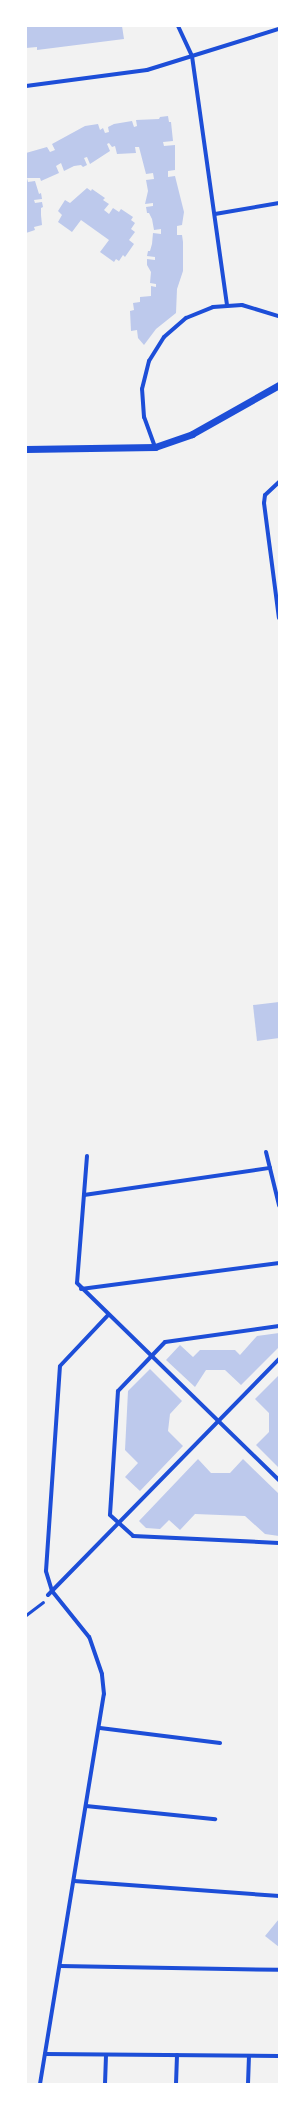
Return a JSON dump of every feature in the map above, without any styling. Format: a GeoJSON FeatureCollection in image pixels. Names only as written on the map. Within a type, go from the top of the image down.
{"type":"FeatureCollection","features":[{"type":"Feature","properties":{"kind":"street"},"geometry":{"type":"LineString","coordinates":[[178,26],[192,56],[227,305]]}},
{"type":"Feature","properties":{"kind":"street"},"geometry":{"type":"LineString","coordinates":[[26,86],[147,70],[279,29]]}},
{"type":"Feature","properties":{"kind":"street"},"geometry":{"type":"LineString","coordinates":[[215,214],[279,204]]}},
{"type":"Feature","properties":{"kind":"street"},"geometry":{"type":"LineString","coordinates":[[155,447],[146,423],[142,403],[142,389],[149,361],[164,337],[186,318],[213,307],[227,305],[256,307],[279,316]]}},
{"type":"Feature","properties":{"kind":"street"},"geometry":{"type":"LineString","coordinates":[[26,449],[155,447],[192,434],[279,385]]}},
{"type":"Feature","properties":{"kind":"street"},"geometry":{"type":"LineString","coordinates":[[279,482],[265,495],[264,503],[279,618]]}},
{"type":"Feature","properties":{"kind":"street"},"geometry":{"type":"LineString","coordinates":[[266,1152],[279,1205]]}},
{"type":"Feature","properties":{"kind":"street"},"geometry":{"type":"LineString","coordinates":[[87,1156],[77,1278],[81,1289],[279,1480]]}},
{"type":"Feature","properties":{"kind":"street"},"geometry":{"type":"LineString","coordinates":[[84,1195],[270,1168]]}},
{"type":"Feature","properties":{"kind":"street"},"geometry":{"type":"LineString","coordinates":[[81,1289],[279,1263]]}},
{"type":"Feature","properties":{"kind":"street"},"geometry":{"type":"LineString","coordinates":[[40,2084],[100,1728],[104,1694],[98,1657],[89,1637],[52,1591],[46,1572],[60,1366],[108,1315]]}},
{"type":"Feature","properties":{"kind":"street"},"geometry":{"type":"LineString","coordinates":[[279,1326],[166,1342],[118,1391],[110,1515],[133,1536],[279,1543]]}},
{"type":"Feature","properties":{"kind":"street"},"geometry":{"type":"LineString","coordinates":[[48,1595],[279,1360]]}},
{"type":"Feature","properties":{"kind":"street"},"geometry":{"type":"LineString","coordinates":[[100,1728],[220,1743]]}},
{"type":"Feature","properties":{"kind":"street"},"geometry":{"type":"LineString","coordinates":[[86,1806],[215,1819]]}},
{"type":"Feature","properties":{"kind":"street"},"geometry":{"type":"LineString","coordinates":[[74,1881],[279,1896]]}},
{"type":"Feature","properties":{"kind":"street"},"geometry":{"type":"LineString","coordinates":[[60,1966],[279,1970]]}},
{"type":"Feature","properties":{"kind":"street"},"geometry":{"type":"LineString","coordinates":[[45,2054],[279,2056]]}},
{"type":"Feature","properties":{"kind":"street"},"geometry":{"type":"LineString","coordinates":[[105,2084],[106,2055]]}},
{"type":"Feature","properties":{"kind":"street"},"geometry":{"type":"LineString","coordinates":[[176,2084],[177,2055]]}},
{"type":"Feature","properties":{"kind":"street"},"geometry":{"type":"LineString","coordinates":[[248,2084],[249,2056]]}},
{"type":"Feature","properties":{"kind":"path"},"geometry":{"type":"LineString","coordinates":[[26,1615],[37,1609],[48,1595]]}},
{"type":"Feature","properties":{"kind":"building"},"geometry":{"type":"Polygon","coordinates":[[[26,26],[122,26],[124,39],[37,50],[37,47],[26,48],[26,26]]]}},
{"type":"Feature","properties":{"kind":"building"},"geometry":{"type":"Polygon","coordinates":[[[168,116],[169,122],[171,122],[173,141],[163,142],[164,146],[175,145],[175,170],[168,171],[168,177],[175,176],[184,212],[182,225],[177,226],[177,235],[182,235],[183,242],[183,271],[177,289],[176,313],[156,329],[144,345],[138,338],[137,330],[131,331],[130,311],[134,310],[133,303],[140,302],[140,297],[151,296],[151,286],[156,287],[156,284],[150,283],[151,272],[147,265],[147,259],[155,260],[155,257],[147,256],[152,244],[153,233],[161,234],[161,229],[154,230],[152,219],[149,213],[147,213],[146,207],[153,206],[153,203],[145,204],[148,191],[146,180],[154,179],[153,173],[146,174],[139,147],[135,147],[136,153],[117,154],[115,146],[112,147],[109,143],[107,144],[110,151],[90,164],[87,157],[84,158],[87,165],[83,167],[81,165],[74,166],[64,171],[61,163],[56,166],[59,173],[41,181],[40,178],[27,178],[28,182],[35,181],[39,194],[41,193],[42,199],[34,200],[35,203],[42,202],[43,207],[41,208],[42,225],[34,227],[35,230],[26,233],[26,153],[47,147],[50,152],[55,150],[52,144],[85,126],[98,124],[100,130],[103,128],[105,133],[109,132],[108,127],[114,124],[132,121],[134,127],[137,126],[136,120],[159,119],[160,117],[168,116]]]}},
{"type":"Feature","properties":{"kind":"building"},"geometry":{"type":"Polygon","coordinates":[[[87,188],[91,191],[92,189],[105,198],[103,200],[109,204],[104,210],[109,214],[113,208],[119,212],[121,209],[133,217],[131,220],[135,223],[131,229],[135,232],[129,240],[134,244],[125,257],[123,255],[119,261],[116,259],[114,262],[100,252],[109,240],[81,220],[72,232],[58,222],[62,215],[58,211],[65,200],[70,203],[87,188]]]}},
{"type":"Feature","properties":{"kind":"building"},"geometry":{"type":"Polygon","coordinates":[[[279,1002],[279,1038],[257,1041],[253,1005],[279,1002]]]}},
{"type":"Feature","properties":{"kind":"building"},"geometry":{"type":"Polygon","coordinates":[[[279,1333],[279,1347],[241,1385],[225,1370],[206,1370],[195,1387],[166,1360],[180,1345],[193,1357],[200,1350],[235,1350],[240,1355],[257,1336],[279,1333]]]}},
{"type":"Feature","properties":{"kind":"building"},"geometry":{"type":"Polygon","coordinates":[[[150,1369],[182,1401],[170,1414],[168,1431],[183,1446],[140,1491],[125,1477],[138,1463],[125,1450],[128,1391],[150,1369]]]}},
{"type":"Feature","properties":{"kind":"building"},"geometry":{"type":"Polygon","coordinates":[[[279,1375],[279,1468],[256,1445],[269,1432],[269,1413],[255,1399],[279,1375]]]}},
{"type":"Feature","properties":{"kind":"building"},"geometry":{"type":"Polygon","coordinates":[[[198,1459],[211,1473],[230,1473],[243,1459],[279,1494],[279,1536],[265,1534],[245,1516],[195,1514],[180,1530],[169,1520],[160,1529],[146,1528],[139,1521],[198,1459]]]}},
{"type":"Feature","properties":{"kind":"building"},"geometry":{"type":"Polygon","coordinates":[[[279,1919],[279,1947],[265,1936],[279,1919]]]}}]}
